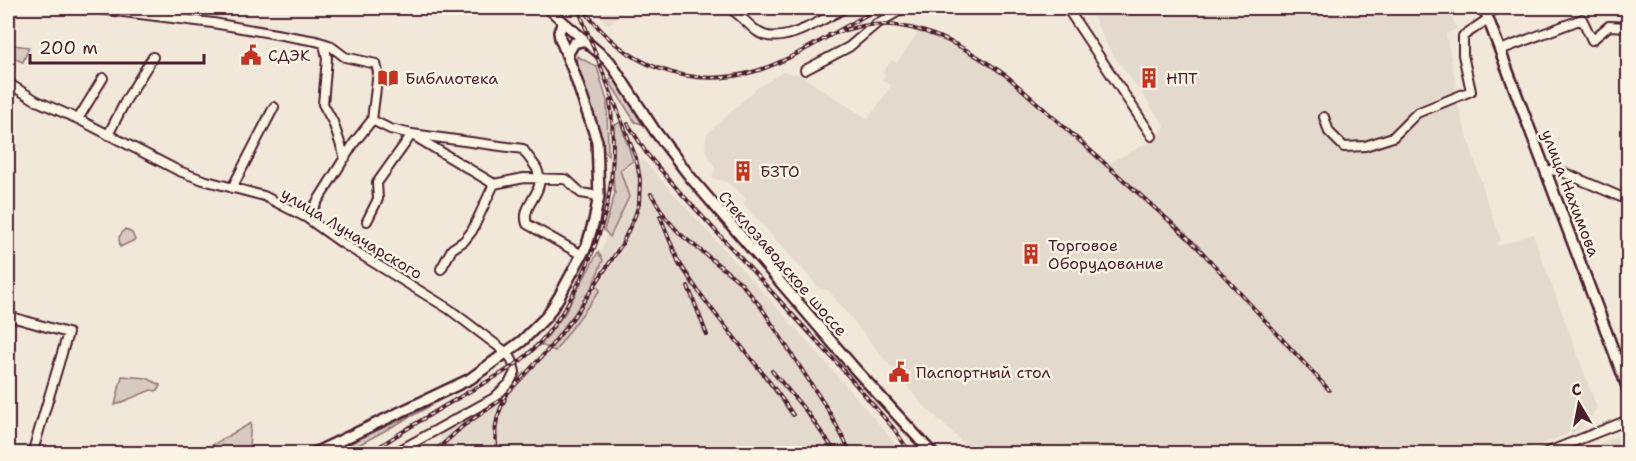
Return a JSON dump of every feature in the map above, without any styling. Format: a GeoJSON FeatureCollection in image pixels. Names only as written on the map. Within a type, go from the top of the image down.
{"type":"FeatureCollection","features":[{"type":"Feature","properties":{"kind":"main road","name":"улица Нахимова"},"geometry":{"type":"LineString","coordinates":[[1484,8],[1629,389]]}},
{"type":"Feature","properties":{"kind":"main road","name":"Стеклозаводское шоссе"},"geometry":{"type":"LineString","coordinates":[[563,22],[610,62],[655,131],[691,178],[855,369],[933,453]]}},
{"type":"Feature","properties":{"kind":"main road"},"geometry":{"type":"LineString","coordinates":[[312,453],[470,379],[507,353],[550,312],[582,255],[592,231],[598,196],[597,141],[559,32],[563,22]]}},
{"type":"Feature","properties":{"kind":"main road"},"geometry":{"type":"LineString","coordinates":[[567,55],[574,43],[586,40]]}},
{"type":"Feature","properties":{"kind":"street"},"geometry":{"type":"LineString","coordinates":[[91,8],[213,23],[324,44],[345,57],[376,64],[378,72],[372,120],[307,219]]}},
{"type":"Feature","properties":{"kind":"street"},"geometry":{"type":"LineString","coordinates":[[547,8],[563,22]]}},
{"type":"Feature","properties":{"kind":"street"},"geometry":{"type":"LineString","coordinates":[[729,8],[760,34],[784,36],[845,8]]}},
{"type":"Feature","properties":{"kind":"street"},"geometry":{"type":"LineString","coordinates":[[805,70],[849,47],[875,25],[904,8]]}},
{"type":"Feature","properties":{"kind":"street"},"geometry":{"type":"LineString","coordinates":[[1067,8],[1152,136]]}},
{"type":"Feature","properties":{"kind":"street"},"geometry":{"type":"LineString","coordinates":[[1324,117],[1329,132],[1344,147],[1365,146],[1393,137],[1417,113],[1471,91],[1463,55],[1463,36],[1488,19]]}},
{"type":"Feature","properties":{"kind":"street"},"geometry":{"type":"LineString","coordinates":[[1500,50],[1582,19],[1592,40],[1609,26],[1628,27]]}},
{"type":"Feature","properties":{"kind":"street"},"geometry":{"type":"LineString","coordinates":[[324,44],[327,58],[323,104],[333,122],[345,158]]}},
{"type":"Feature","properties":{"kind":"street"},"geometry":{"type":"LineString","coordinates":[[108,135],[126,100],[153,57]]}},
{"type":"Feature","properties":{"kind":"street"},"geometry":{"type":"LineString","coordinates":[[78,119],[103,78]]}},
{"type":"Feature","properties":{"kind":"street","name":"улица Луначарского"},"geometry":{"type":"LineString","coordinates":[[8,83],[37,101],[78,119],[179,171],[203,180],[264,196],[307,219],[449,309],[507,353]]}},
{"type":"Feature","properties":{"kind":"street"},"geometry":{"type":"LineString","coordinates":[[232,188],[274,107]]}},
{"type":"Feature","properties":{"kind":"street"},"geometry":{"type":"LineString","coordinates":[[372,120],[390,129],[411,134],[523,149],[537,168],[540,179],[539,189],[526,211],[527,224],[582,255]]}},
{"type":"Feature","properties":{"kind":"street"},"geometry":{"type":"LineString","coordinates":[[411,134],[494,184],[524,178],[567,180],[581,193],[598,196]]}},
{"type":"Feature","properties":{"kind":"street"},"geometry":{"type":"LineString","coordinates":[[367,221],[378,199],[377,183],[411,134]]}},
{"type":"Feature","properties":{"kind":"street"},"geometry":{"type":"LineString","coordinates":[[1547,170],[1560,171],[1629,200]]}},
{"type":"Feature","properties":{"kind":"street"},"geometry":{"type":"LineString","coordinates":[[441,268],[452,249],[464,241],[472,231],[494,184]]}},
{"type":"Feature","properties":{"kind":"street"},"geometry":{"type":"LineString","coordinates":[[8,316],[68,333],[32,453]]}},
{"type":"Feature","properties":{"kind":"street"},"geometry":{"type":"LineString","coordinates":[[393,453],[494,398],[504,389],[515,372],[512,360],[507,353]]}},
{"type":"Feature","properties":{"kind":"street"},"geometry":{"type":"LineString","coordinates":[[1543,453],[1629,420]]}},
{"type":"Feature","properties":{"kind":"shaded area"},"geometry":{"type":"Polygon","coordinates":[[[594,8],[621,8],[624,12],[608,25],[594,8]]]}},
{"type":"Feature","properties":{"kind":"shaded area"},"geometry":{"type":"Polygon","coordinates":[[[1089,8],[1448,8],[1457,29],[1446,34],[1456,84],[1455,95],[1501,240],[1496,243],[1498,246],[1533,234],[1597,408],[1579,430],[1516,453],[974,453],[920,402],[828,290],[820,289],[743,203],[747,199],[728,183],[712,178],[715,168],[705,150],[706,135],[756,89],[783,72],[798,74],[868,119],[891,86],[882,80],[885,75],[883,73],[891,60],[897,63],[919,31],[934,34],[981,57],[1008,77],[1107,164],[1155,139],[1165,126],[1109,49],[1089,8]]]}},
{"type":"Feature","properties":{"kind":"shaded area"},"geometry":{"type":"Polygon","coordinates":[[[13,45],[29,47],[23,62],[8,56],[13,45]]]}},
{"type":"Feature","properties":{"kind":"shaded area"},"geometry":{"type":"Polygon","coordinates":[[[577,56],[597,67],[607,101],[608,156],[600,144],[576,66],[577,56]]]}},
{"type":"Feature","properties":{"kind":"shaded area"},"geometry":{"type":"Polygon","coordinates":[[[613,76],[642,124],[635,122],[609,81],[613,76]]]}},
{"type":"Feature","properties":{"kind":"shaded area"},"geometry":{"type":"Polygon","coordinates":[[[620,122],[633,161],[620,170],[629,197],[610,237],[604,230],[615,193],[613,181],[614,126],[620,122]]]}},
{"type":"Feature","properties":{"kind":"shaded area"},"geometry":{"type":"Polygon","coordinates":[[[642,159],[796,328],[891,438],[900,453],[422,454],[442,440],[439,435],[508,390],[548,346],[593,275],[605,241],[622,171],[642,159]]]}},
{"type":"Feature","properties":{"kind":"shaded area"},"geometry":{"type":"Polygon","coordinates":[[[125,229],[132,233],[135,240],[120,247],[119,237],[125,229]]]}},
{"type":"Feature","properties":{"kind":"shaded area"},"geometry":{"type":"Polygon","coordinates":[[[598,252],[603,260],[594,282],[600,290],[555,351],[541,345],[565,313],[598,252]]]}},
{"type":"Feature","properties":{"kind":"shaded area"},"geometry":{"type":"Polygon","coordinates":[[[122,376],[147,378],[160,385],[160,388],[115,405],[122,376]]]}},
{"type":"Feature","properties":{"kind":"shaded area"},"geometry":{"type":"Polygon","coordinates":[[[432,405],[344,453],[330,453],[432,405]]]}},
{"type":"Feature","properties":{"kind":"shaded area"},"geometry":{"type":"Polygon","coordinates":[[[251,423],[249,445],[253,453],[193,453],[209,447],[251,423]]]}},
{"type":"Feature","properties":{"kind":"shaded area"},"geometry":{"type":"Polygon","coordinates":[[[1622,434],[1627,453],[1569,453],[1602,443],[1622,434]]]}},
{"type":"Feature","properties":{"kind":"railway"},"geometry":{"type":"LineString","coordinates":[[432,454],[463,426],[502,399],[548,350],[575,315],[622,244],[639,204],[640,179],[636,158],[578,8]]}},
{"type":"Feature","properties":{"kind":"railway"},"geometry":{"type":"LineString","coordinates":[[583,8],[617,45],[637,58],[682,75],[706,78],[731,76],[771,66],[803,51],[879,8]]}},
{"type":"Feature","properties":{"kind":"railway"},"geometry":{"type":"LineString","coordinates":[[829,35],[870,25],[907,27],[926,32],[960,47],[1008,77],[1184,234],[1329,390]]}},
{"type":"Feature","properties":{"kind":"railway"},"geometry":{"type":"LineString","coordinates":[[368,454],[514,366],[536,347],[556,321],[585,270],[595,246],[608,200],[613,153],[610,101]]}},
{"type":"Feature","properties":{"kind":"railway"},"geometry":{"type":"LineString","coordinates":[[628,124],[647,154],[837,363],[894,429],[911,454]]}},
{"type":"Feature","properties":{"kind":"railway"},"geometry":{"type":"LineString","coordinates":[[651,194],[666,218],[680,234],[740,282],[761,307],[828,410],[849,449]]}},
{"type":"Feature","properties":{"kind":"railway"},"geometry":{"type":"LineString","coordinates":[[660,216],[680,266]]}},
{"type":"Feature","properties":{"kind":"railway"},"geometry":{"type":"LineString","coordinates":[[678,260],[705,300],[793,415]]}},
{"type":"Feature","properties":{"kind":"railway"},"geometry":{"type":"LineString","coordinates":[[688,286],[707,335]]}},
{"type":"Feature","properties":{"kind":"railway"},"geometry":{"type":"LineString","coordinates":[[772,371],[806,411],[837,454]]}},
{"type":"Feature","properties":{"kind":"railway"},"geometry":{"type":"LineString","coordinates":[[498,454],[496,426],[505,399]]}},
{"type":"Feature","properties":{"kind":"place","name":"СДЭК"},"geometry":{"type":"Point","coordinates":[251,55]}},
{"type":"Feature","properties":{"kind":"place","name":"Библиотека"},"geometry":{"type":"Point","coordinates":[388,78]}},
{"type":"Feature","properties":{"kind":"place","name":"НПТ"},"geometry":{"type":"Point","coordinates":[1149,78]}},
{"type":"Feature","properties":{"kind":"place","name":"БЗТО"},"geometry":{"type":"Point","coordinates":[743,171]}},
{"type":"Feature","properties":{"kind":"place","name":"Торговое Оборудование"},"geometry":{"type":"Point","coordinates":[1031,254]}},
{"type":"Feature","properties":{"kind":"place","name":"Паспортный стол"},"geometry":{"type":"Point","coordinates":[899,372]}}]}
